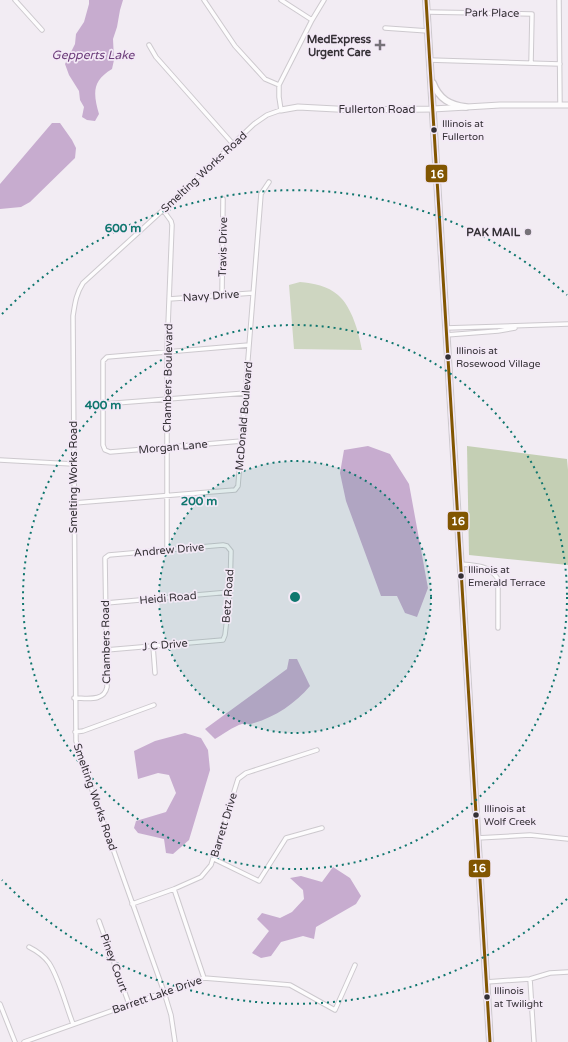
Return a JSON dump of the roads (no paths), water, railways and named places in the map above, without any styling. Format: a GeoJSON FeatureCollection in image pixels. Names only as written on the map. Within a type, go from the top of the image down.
{"type":"FeatureCollection","features":[{"type":"Feature","properties":{"kind":"main road"},"geometry":{"type":"LineString","coordinates":[[426,0],[490,1042]]}},
{"type":"Feature","properties":{"kind":"main road"},"geometry":{"type":"LineString","coordinates":[[431,78],[435,88],[444,100],[451,104],[466,107]]}},
{"type":"Feature","properties":{"kind":"street"},"geometry":{"type":"LineString","coordinates":[[14,0],[42,30]]}},
{"type":"Feature","properties":{"kind":"street"},"geometry":{"type":"LineString","coordinates":[[204,0],[234,46],[265,79],[279,85]]}},
{"type":"Feature","properties":{"kind":"street"},"geometry":{"type":"LineString","coordinates":[[281,0],[312,20]]}},
{"type":"Feature","properties":{"kind":"street"},"geometry":{"type":"LineString","coordinates":[[281,110],[279,85],[312,20],[324,0]]}},
{"type":"Feature","properties":{"kind":"street"},"geometry":{"type":"LineString","coordinates":[[560,0],[560,105]]}},
{"type":"Feature","properties":{"kind":"street","name":"Park Place"},"geometry":{"type":"LineString","coordinates":[[427,12],[532,14],[531,63]]}},
{"type":"Feature","properties":{"kind":"street"},"geometry":{"type":"LineString","coordinates":[[385,28],[428,30]]}},
{"type":"Feature","properties":{"kind":"street"},"geometry":{"type":"LineString","coordinates":[[149,45],[156,57],[232,144]]}},
{"type":"Feature","properties":{"kind":"street"},"geometry":{"type":"LineString","coordinates":[[429,60],[560,64]]}},
{"type":"Feature","properties":{"kind":"street","name":"Fullerton Road"},"geometry":{"type":"LineString","coordinates":[[281,110],[298,107],[355,110],[432,109],[500,105],[568,105]]}},
{"type":"Feature","properties":{"kind":"street","name":"Smelting Works Road"},"geometry":{"type":"LineString","coordinates":[[174,1042],[171,1015],[164,992],[77,749],[74,698],[73,316],[77,292],[83,283],[254,124],[267,115],[281,110]]}},
{"type":"Feature","properties":{"kind":"street","name":"McDonald Boulevard"},"geometry":{"type":"LineString","coordinates":[[74,503],[235,490],[238,486],[261,194],[269,182]]}},
{"type":"Feature","properties":{"kind":"street","name":"Travis Drive"},"geometry":{"type":"LineString","coordinates":[[222,295],[223,199]]}},
{"type":"Feature","properties":{"kind":"street","name":"Chambers Boulevard"},"geometry":{"type":"LineString","coordinates":[[163,210],[171,221],[172,225],[167,351],[168,550]]}},
{"type":"Feature","properties":{"kind":"street","name":"Navy Drive"},"geometry":{"type":"LineString","coordinates":[[169,299],[253,293]]}},
{"type":"Feature","properties":{"kind":"street"},"geometry":{"type":"LineString","coordinates":[[446,328],[568,324]]}},
{"type":"Feature","properties":{"kind":"street"},"geometry":{"type":"LineString","coordinates":[[446,335],[498,332],[520,326]]}},
{"type":"Feature","properties":{"kind":"street"},"geometry":{"type":"LineString","coordinates":[[246,393],[104,404],[103,362],[107,357],[249,345]]}},
{"type":"Feature","properties":{"kind":"street","name":"Morgan Lane"},"geometry":{"type":"LineString","coordinates":[[104,404],[103,445],[105,450],[110,452],[242,441]]}},
{"type":"Feature","properties":{"kind":"street"},"geometry":{"type":"LineString","coordinates":[[0,460],[73,464]]}},
{"type":"Feature","properties":{"kind":"street","name":"Andrew Drive"},"geometry":{"type":"LineString","coordinates":[[105,558],[109,555],[223,545],[227,546],[231,551]]}},
{"type":"Feature","properties":{"kind":"street","name":"Betz Road"},"geometry":{"type":"LineString","coordinates":[[223,640],[226,636],[230,592],[231,551]]}},
{"type":"Feature","properties":{"kind":"street","name":"Chambers Road"},"geometry":{"type":"LineString","coordinates":[[74,698],[98,697],[103,696],[106,692],[105,558]]}},
{"type":"Feature","properties":{"kind":"street"},"geometry":{"type":"LineString","coordinates":[[460,564],[478,565],[489,569],[498,579],[498,628]]}},
{"type":"Feature","properties":{"kind":"street","name":"Heidi Road"},"geometry":{"type":"LineString","coordinates":[[106,603],[230,592]]}},
{"type":"Feature","properties":{"kind":"street","name":"J C Drive"},"geometry":{"type":"LineString","coordinates":[[106,650],[223,640]]}},
{"type":"Feature","properties":{"kind":"street"},"geometry":{"type":"LineString","coordinates":[[153,646],[155,673]]}},
{"type":"Feature","properties":{"kind":"street"},"geometry":{"type":"LineString","coordinates":[[75,732],[83,731],[154,705]]}},
{"type":"Feature","properties":{"kind":"street","name":"Barrett Drive"},"geometry":{"type":"LineString","coordinates":[[132,904],[174,889],[201,877],[214,860],[238,778],[246,773],[317,750]]}},
{"type":"Feature","properties":{"kind":"street"},"geometry":{"type":"LineString","coordinates":[[214,860],[259,881],[286,838],[322,828]]}},
{"type":"Feature","properties":{"kind":"street"},"geometry":{"type":"LineString","coordinates":[[477,838],[530,835],[568,839]]}},
{"type":"Feature","properties":{"kind":"street"},"geometry":{"type":"LineString","coordinates":[[174,889],[204,978]]}},
{"type":"Feature","properties":{"kind":"street","name":"Piney Court"},"geometry":{"type":"LineString","coordinates":[[99,921],[129,1004]]}},
{"type":"Feature","properties":{"kind":"street"},"geometry":{"type":"LineString","coordinates":[[29,947],[40,953],[54,972],[73,1024]]}},
{"type":"Feature","properties":{"kind":"street","name":"Barrett Lake Drive"},"geometry":{"type":"LineString","coordinates":[[24,1042],[204,978],[290,985],[335,1010],[355,965]]}},
{"type":"Feature","properties":{"kind":"street"},"geometry":{"type":"LineString","coordinates":[[486,982],[530,978],[550,973],[568,972]]}},
{"type":"Feature","properties":{"kind":"street"},"geometry":{"type":"LineString","coordinates":[[530,978],[534,1042]]}},
{"type":"Feature","properties":{"kind":"street"},"geometry":{"type":"LineString","coordinates":[[0,1004],[15,1042]]}},
{"type":"Feature","properties":{"kind":"water","name":"Gepperts Lake"},"geometry":{"type":"Polygon","coordinates":[[[89,0],[123,0],[113,39],[114,60],[112,69],[101,78],[96,88],[95,94],[99,114],[95,121],[87,120],[82,117],[84,107],[80,100],[79,91],[69,75],[65,64],[75,44],[76,34],[84,22],[89,0]]]}},
{"type":"Feature","properties":{"kind":"water"},"geometry":{"type":"Polygon","coordinates":[[[52,123],[60,123],[72,140],[76,148],[75,158],[30,202],[21,207],[0,209],[0,184],[52,123]]]}},
{"type":"Feature","properties":{"kind":"water"},"geometry":{"type":"Polygon","coordinates":[[[368,446],[390,454],[409,484],[428,588],[417,617],[405,613],[397,596],[381,596],[346,501],[340,473],[344,450],[368,446]]]}},
{"type":"Feature","properties":{"kind":"water"},"geometry":{"type":"Polygon","coordinates":[[[289,659],[297,659],[310,686],[292,704],[270,717],[252,724],[239,725],[215,739],[205,729],[287,669],[289,659]]]}},
{"type":"Feature","properties":{"kind":"water"},"geometry":{"type":"Polygon","coordinates":[[[185,733],[201,738],[208,750],[210,770],[189,840],[173,854],[166,853],[164,839],[138,833],[134,828],[136,821],[166,812],[176,793],[169,775],[158,773],[138,779],[134,751],[155,741],[185,733]]]}},
{"type":"Feature","properties":{"kind":"water"},"geometry":{"type":"Polygon","coordinates":[[[333,867],[350,878],[361,896],[356,904],[316,927],[314,939],[303,936],[281,942],[271,956],[261,958],[252,953],[269,931],[257,919],[262,913],[280,918],[292,912],[304,899],[303,890],[290,878],[301,876],[322,882],[333,867]]]}},
{"type":"Feature","properties":{"kind":"place","name":"MedExpress Urgent Care"},"geometry":{"type":"Point","coordinates":[380,45]}},
{"type":"Feature","properties":{"kind":"place","name":"Illinois at Fullerton"},"geometry":{"type":"Point","coordinates":[434,130]}},
{"type":"Feature","properties":{"kind":"place","name":"PAK MAIL"},"geometry":{"type":"Point","coordinates":[528,232]}},
{"type":"Feature","properties":{"kind":"place","name":"Illinois at Rosewood Village"},"geometry":{"type":"Point","coordinates":[448,357]}},
{"type":"Feature","properties":{"kind":"place","name":"Illinois at Emerald Terrace"},"geometry":{"type":"Point","coordinates":[461,576]}},
{"type":"Feature","properties":{"kind":"place","name":"Illinois at Wolf Creek"},"geometry":{"type":"Point","coordinates":[476,815]}},
{"type":"Feature","properties":{"kind":"place","name":"Illinois at Twilight"},"geometry":{"type":"Point","coordinates":[487,997]}}]}
